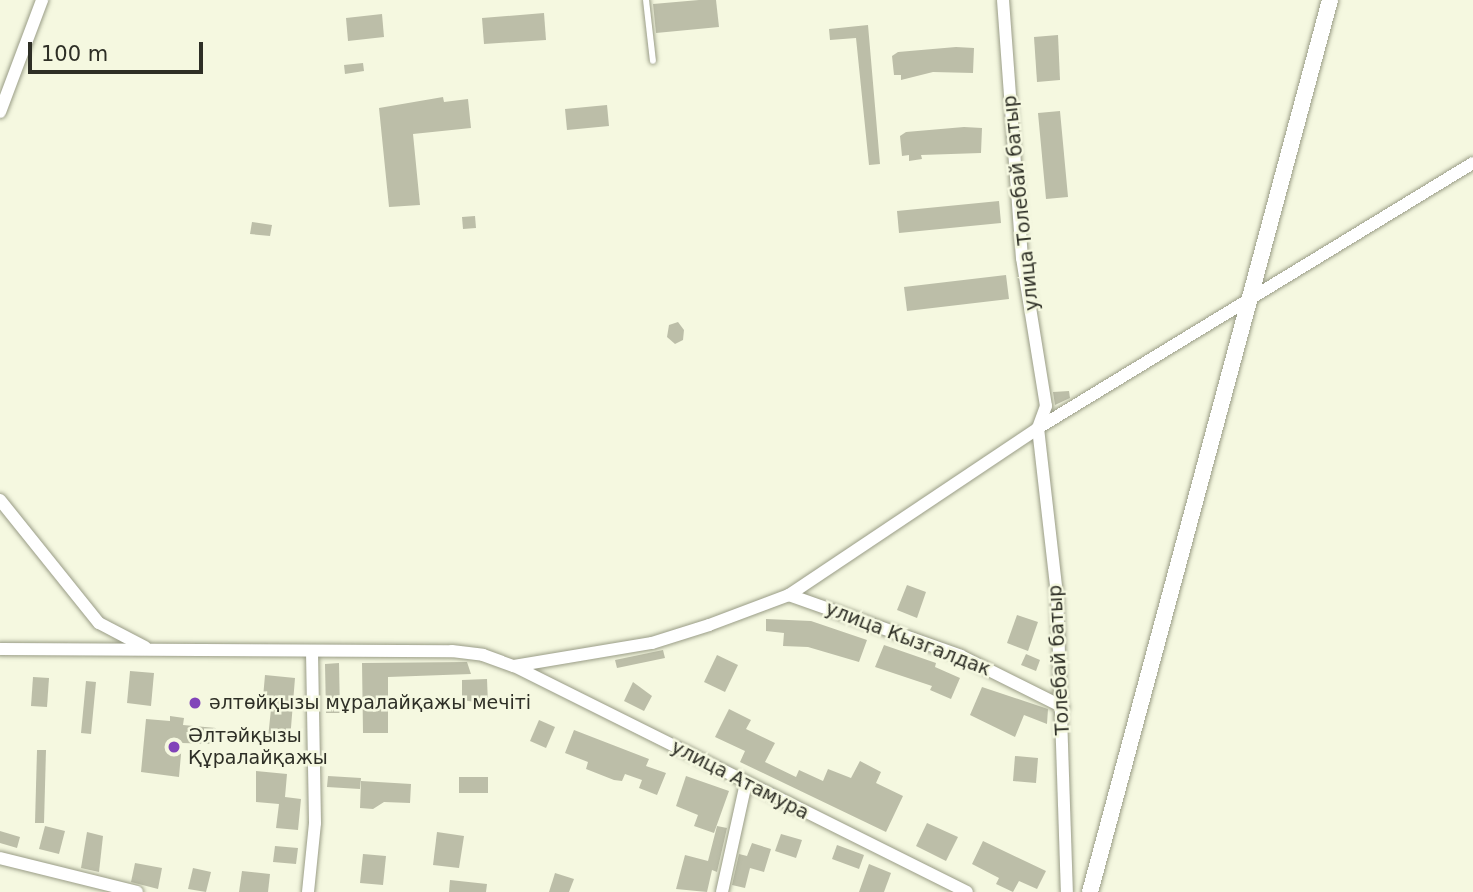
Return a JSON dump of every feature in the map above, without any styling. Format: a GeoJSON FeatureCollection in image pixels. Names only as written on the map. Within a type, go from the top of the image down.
{"type":"FeatureCollection","features":[{"type":"Feature","properties":{"kind":"street"},"geometry":{"type":"LineString","coordinates":[[0,112],[43,0]]}},
{"type":"Feature","properties":{"kind":"street","name":"улица Толебай батыр"},"geometry":{"type":"LineString","coordinates":[[1003,0],[1022,258],[1046,406],[1038,428]]}},
{"type":"Feature","properties":{"kind":"street"},"geometry":{"type":"LineString","coordinates":[[1090,892],[1330,0]]}},
{"type":"Feature","properties":{"kind":"street"},"geometry":{"type":"LineString","coordinates":[[514,666],[652,643],[789,595],[1038,428],[1473,163]]}},
{"type":"Feature","properties":{"kind":"street","name":"Толебай батыр"},"geometry":{"type":"LineString","coordinates":[[1038,428],[1057,594],[1063,707],[1067,892]]}},
{"type":"Feature","properties":{"kind":"street"},"geometry":{"type":"LineString","coordinates":[[0,500],[99,623],[148,649]]}},
{"type":"Feature","properties":{"kind":"street","name":"улица Кызгалдак"},"geometry":{"type":"LineString","coordinates":[[789,595],[961,656],[1063,707]]}},
{"type":"Feature","properties":{"kind":"street","name":"улица Атамура"},"geometry":{"type":"LineString","coordinates":[[0,649],[452,651],[483,655],[514,666],[967,892]]}},
{"type":"Feature","properties":{"kind":"street"},"geometry":{"type":"LineString","coordinates":[[308,892],[315,822],[312,652]]}},
{"type":"Feature","properties":{"kind":"street"},"geometry":{"type":"LineString","coordinates":[[722,892],[747,783]]}},
{"type":"Feature","properties":{"kind":"street"},"geometry":{"type":"LineString","coordinates":[[0,858],[137,892]]}},
{"type":"Feature","properties":{"kind":"lane"},"geometry":{"type":"LineString","coordinates":[[646,0],[653,61]]}},
{"type":"Feature","properties":{"kind":"building"},"geometry":{"type":"Polygon","coordinates":[[[716,0],[719,27],[656,33],[653,4],[716,0]]]}},
{"type":"Feature","properties":{"kind":"building"},"geometry":{"type":"Polygon","coordinates":[[[544,13],[546,40],[484,44],[482,18],[544,13]]]}},
{"type":"Feature","properties":{"kind":"building"},"geometry":{"type":"Polygon","coordinates":[[[382,14],[384,37],[348,41],[346,18],[382,14]]]}},
{"type":"Feature","properties":{"kind":"building"},"geometry":{"type":"Polygon","coordinates":[[[868,25],[880,164],[869,165],[856,38],[830,40],[829,29],[868,25]]]}},
{"type":"Feature","properties":{"kind":"building"},"geometry":{"type":"Polygon","coordinates":[[[1058,35],[1060,80],[1037,82],[1034,37],[1058,35]]]}},
{"type":"Feature","properties":{"kind":"building"},"geometry":{"type":"Polygon","coordinates":[[[974,48],[973,73],[933,72],[901,80],[901,75],[894,75],[892,56],[898,52],[974,48]]]}},
{"type":"Feature","properties":{"kind":"building"},"geometry":{"type":"Polygon","coordinates":[[[363,63],[364,71],[345,74],[344,65],[363,63]]]}},
{"type":"Feature","properties":{"kind":"building"},"geometry":{"type":"Polygon","coordinates":[[[443,97],[444,102],[468,99],[471,128],[413,134],[420,205],[389,207],[379,108],[443,97]]]}},
{"type":"Feature","properties":{"kind":"building"},"geometry":{"type":"Polygon","coordinates":[[[607,105],[609,126],[567,130],[565,109],[607,105]]]}},
{"type":"Feature","properties":{"kind":"building"},"geometry":{"type":"Polygon","coordinates":[[[1060,111],[1068,197],[1046,199],[1038,113],[1060,111]]]}},
{"type":"Feature","properties":{"kind":"building"},"geometry":{"type":"Polygon","coordinates":[[[982,128],[981,153],[921,155],[922,159],[909,161],[909,155],[902,156],[900,136],[906,132],[982,128]]]}},
{"type":"Feature","properties":{"kind":"building"},"geometry":{"type":"Polygon","coordinates":[[[999,201],[1001,223],[899,233],[897,211],[999,201]]]}},
{"type":"Feature","properties":{"kind":"building"},"geometry":{"type":"Polygon","coordinates":[[[475,216],[476,228],[463,229],[462,217],[475,216]]]}},
{"type":"Feature","properties":{"kind":"building"},"geometry":{"type":"Polygon","coordinates":[[[252,222],[272,225],[270,236],[250,234],[252,222]]]}},
{"type":"Feature","properties":{"kind":"building"},"geometry":{"type":"Polygon","coordinates":[[[1006,275],[1009,299],[907,311],[904,287],[1006,275]]]}},
{"type":"Feature","properties":{"kind":"building"},"geometry":{"type":"Polygon","coordinates":[[[678,322],[684,330],[683,340],[675,344],[667,337],[669,325],[678,322]]]}},
{"type":"Feature","properties":{"kind":"building"},"geometry":{"type":"Polygon","coordinates":[[[1069,391],[1070,398],[1055,405],[1053,392],[1069,391]]]}},
{"type":"Feature","properties":{"kind":"building"},"geometry":{"type":"Polygon","coordinates":[[[907,585],[926,592],[917,618],[897,610],[907,585]]]}},
{"type":"Feature","properties":{"kind":"building"},"geometry":{"type":"Polygon","coordinates":[[[1017,615],[1038,622],[1028,651],[1007,643],[1017,615]]]}},
{"type":"Feature","properties":{"kind":"building"},"geometry":{"type":"Polygon","coordinates":[[[766,619],[811,621],[867,640],[859,662],[808,647],[783,646],[784,633],[766,631],[766,619]]]}},
{"type":"Feature","properties":{"kind":"building"},"geometry":{"type":"Polygon","coordinates":[[[884,645],[936,663],[935,667],[960,678],[951,699],[930,690],[932,686],[875,667],[884,645]]]}},
{"type":"Feature","properties":{"kind":"building"},"geometry":{"type":"Polygon","coordinates":[[[663,650],[665,658],[617,668],[615,660],[663,650]]]}},
{"type":"Feature","properties":{"kind":"building"},"geometry":{"type":"Polygon","coordinates":[[[1026,654],[1040,660],[1036,671],[1021,665],[1026,654]]]}},
{"type":"Feature","properties":{"kind":"building"},"geometry":{"type":"Polygon","coordinates":[[[717,655],[738,665],[725,692],[704,682],[717,655]]]}},
{"type":"Feature","properties":{"kind":"building"},"geometry":{"type":"Polygon","coordinates":[[[467,662],[471,674],[388,677],[388,733],[363,733],[362,663],[467,662]]]}},
{"type":"Feature","properties":{"kind":"building"},"geometry":{"type":"Polygon","coordinates":[[[339,663],[340,713],[326,713],[325,664],[339,663]]]}},
{"type":"Feature","properties":{"kind":"building"},"geometry":{"type":"Polygon","coordinates":[[[130,671],[154,673],[151,706],[127,703],[130,671]]]}},
{"type":"Feature","properties":{"kind":"building"},"geometry":{"type":"Polygon","coordinates":[[[265,675],[295,678],[290,740],[268,738],[271,709],[262,709],[265,675]]]}},
{"type":"Feature","properties":{"kind":"building"},"geometry":{"type":"Polygon","coordinates":[[[33,677],[49,678],[47,707],[31,706],[33,677]]]}},
{"type":"Feature","properties":{"kind":"building"},"geometry":{"type":"Polygon","coordinates":[[[487,679],[488,704],[462,700],[462,680],[487,679]]]}},
{"type":"Feature","properties":{"kind":"building"},"geometry":{"type":"Polygon","coordinates":[[[86,681],[96,682],[91,734],[81,733],[86,681]]]}},
{"type":"Feature","properties":{"kind":"building"},"geometry":{"type":"Polygon","coordinates":[[[633,682],[652,696],[644,711],[624,701],[633,682]]]}},
{"type":"Feature","properties":{"kind":"building"},"geometry":{"type":"Polygon","coordinates":[[[982,687],[1048,709],[1047,724],[1024,715],[1015,737],[970,715],[982,687]]]}},
{"type":"Feature","properties":{"kind":"building"},"geometry":{"type":"Polygon","coordinates":[[[729,709],[751,720],[746,729],[775,743],[765,762],[796,777],[799,770],[823,781],[828,769],[851,778],[860,761],[881,772],[876,783],[903,796],[886,832],[740,762],[745,751],[715,737],[729,709]]]}},
{"type":"Feature","properties":{"kind":"building"},"geometry":{"type":"Polygon","coordinates":[[[170,716],[184,718],[183,725],[216,728],[214,744],[182,743],[179,777],[141,772],[146,719],[170,721],[170,716]]]}},
{"type":"Feature","properties":{"kind":"building"},"geometry":{"type":"Polygon","coordinates":[[[539,720],[555,727],[546,748],[530,741],[539,720]]]}},
{"type":"Feature","properties":{"kind":"building"},"geometry":{"type":"Polygon","coordinates":[[[574,730],[649,759],[646,766],[666,773],[657,795],[639,788],[642,780],[625,774],[622,781],[614,780],[586,769],[588,762],[565,753],[574,730]]]}},
{"type":"Feature","properties":{"kind":"building"},"geometry":{"type":"Polygon","coordinates":[[[37,750],[46,750],[44,823],[35,823],[37,750]]]}},
{"type":"Feature","properties":{"kind":"building"},"geometry":{"type":"Polygon","coordinates":[[[1015,756],[1038,758],[1036,783],[1013,781],[1015,756]]]}},
{"type":"Feature","properties":{"kind":"building"},"geometry":{"type":"Polygon","coordinates":[[[256,771],[287,774],[285,797],[301,799],[298,830],[276,828],[279,804],[256,802],[256,771]]]}},
{"type":"Feature","properties":{"kind":"building"},"geometry":{"type":"Polygon","coordinates":[[[328,776],[361,778],[360,789],[327,787],[328,776]]]}},
{"type":"Feature","properties":{"kind":"building"},"geometry":{"type":"Polygon","coordinates":[[[686,776],[729,791],[714,833],[694,826],[698,815],[676,806],[686,776]]]}},
{"type":"Feature","properties":{"kind":"building"},"geometry":{"type":"Polygon","coordinates":[[[459,777],[488,777],[488,793],[459,793],[459,777]]]}},
{"type":"Feature","properties":{"kind":"building"},"geometry":{"type":"Polygon","coordinates":[[[361,781],[411,784],[410,803],[384,802],[373,809],[360,808],[361,781]]]}},
{"type":"Feature","properties":{"kind":"building"},"geometry":{"type":"Polygon","coordinates":[[[927,823],[958,837],[946,861],[916,846],[927,823]]]}},
{"type":"Feature","properties":{"kind":"building"},"geometry":{"type":"Polygon","coordinates":[[[45,826],[65,831],[59,854],[39,849],[45,826]]]}},
{"type":"Feature","properties":{"kind":"building"},"geometry":{"type":"Polygon","coordinates":[[[717,826],[727,828],[717,872],[712,870],[707,892],[676,889],[685,855],[708,861],[717,826]]]}},
{"type":"Feature","properties":{"kind":"building"},"geometry":{"type":"Polygon","coordinates":[[[0,831],[20,837],[17,848],[0,843],[0,831]]]}},
{"type":"Feature","properties":{"kind":"building"},"geometry":{"type":"Polygon","coordinates":[[[87,832],[103,836],[99,872],[81,868],[87,832]]]}},
{"type":"Feature","properties":{"kind":"building"},"geometry":{"type":"Polygon","coordinates":[[[437,832],[464,836],[459,868],[433,865],[437,832]]]}},
{"type":"Feature","properties":{"kind":"building"},"geometry":{"type":"Polygon","coordinates":[[[781,834],[802,840],[796,858],[775,851],[781,834]]]}},
{"type":"Feature","properties":{"kind":"building"},"geometry":{"type":"Polygon","coordinates":[[[983,841],[1046,871],[1037,889],[1019,881],[1013,892],[996,884],[999,878],[972,864],[983,841]]]}},
{"type":"Feature","properties":{"kind":"building"},"geometry":{"type":"Polygon","coordinates":[[[752,843],[771,849],[764,872],[750,868],[745,888],[732,885],[739,854],[747,856],[752,843]]]}},
{"type":"Feature","properties":{"kind":"building"},"geometry":{"type":"Polygon","coordinates":[[[837,845],[864,855],[859,869],[832,859],[837,845]]]}},
{"type":"Feature","properties":{"kind":"building"},"geometry":{"type":"Polygon","coordinates":[[[275,846],[298,848],[296,864],[273,862],[275,846]]]}},
{"type":"Feature","properties":{"kind":"building"},"geometry":{"type":"Polygon","coordinates":[[[363,854],[386,856],[383,885],[360,883],[363,854]]]}},
{"type":"Feature","properties":{"kind":"building"},"geometry":{"type":"Polygon","coordinates":[[[135,863],[162,868],[158,889],[131,882],[135,863]]]}},
{"type":"Feature","properties":{"kind":"building"},"geometry":{"type":"Polygon","coordinates":[[[869,864],[891,873],[884,892],[859,892],[869,864]]]}},
{"type":"Feature","properties":{"kind":"building"},"geometry":{"type":"Polygon","coordinates":[[[193,868],[211,872],[206,892],[188,889],[193,868]]]}},
{"type":"Feature","properties":{"kind":"building"},"geometry":{"type":"Polygon","coordinates":[[[242,871],[270,874],[268,892],[239,892],[242,871]]]}},
{"type":"Feature","properties":{"kind":"building"},"geometry":{"type":"Polygon","coordinates":[[[555,873],[574,879],[569,892],[549,892],[555,873]]]}},
{"type":"Feature","properties":{"kind":"building"},"geometry":{"type":"Polygon","coordinates":[[[450,880],[487,884],[486,892],[449,892],[450,880]]]}},
{"type":"Feature","properties":{"kind":"place","name":"әлтөйқызы мұралайқажы мечіті"},"geometry":{"type":"Point","coordinates":[195,703]}},
{"type":"Feature","properties":{"kind":"place","name":"Әлтәйқызы Құралайқажы"},"geometry":{"type":"Point","coordinates":[174,747]}}]}
